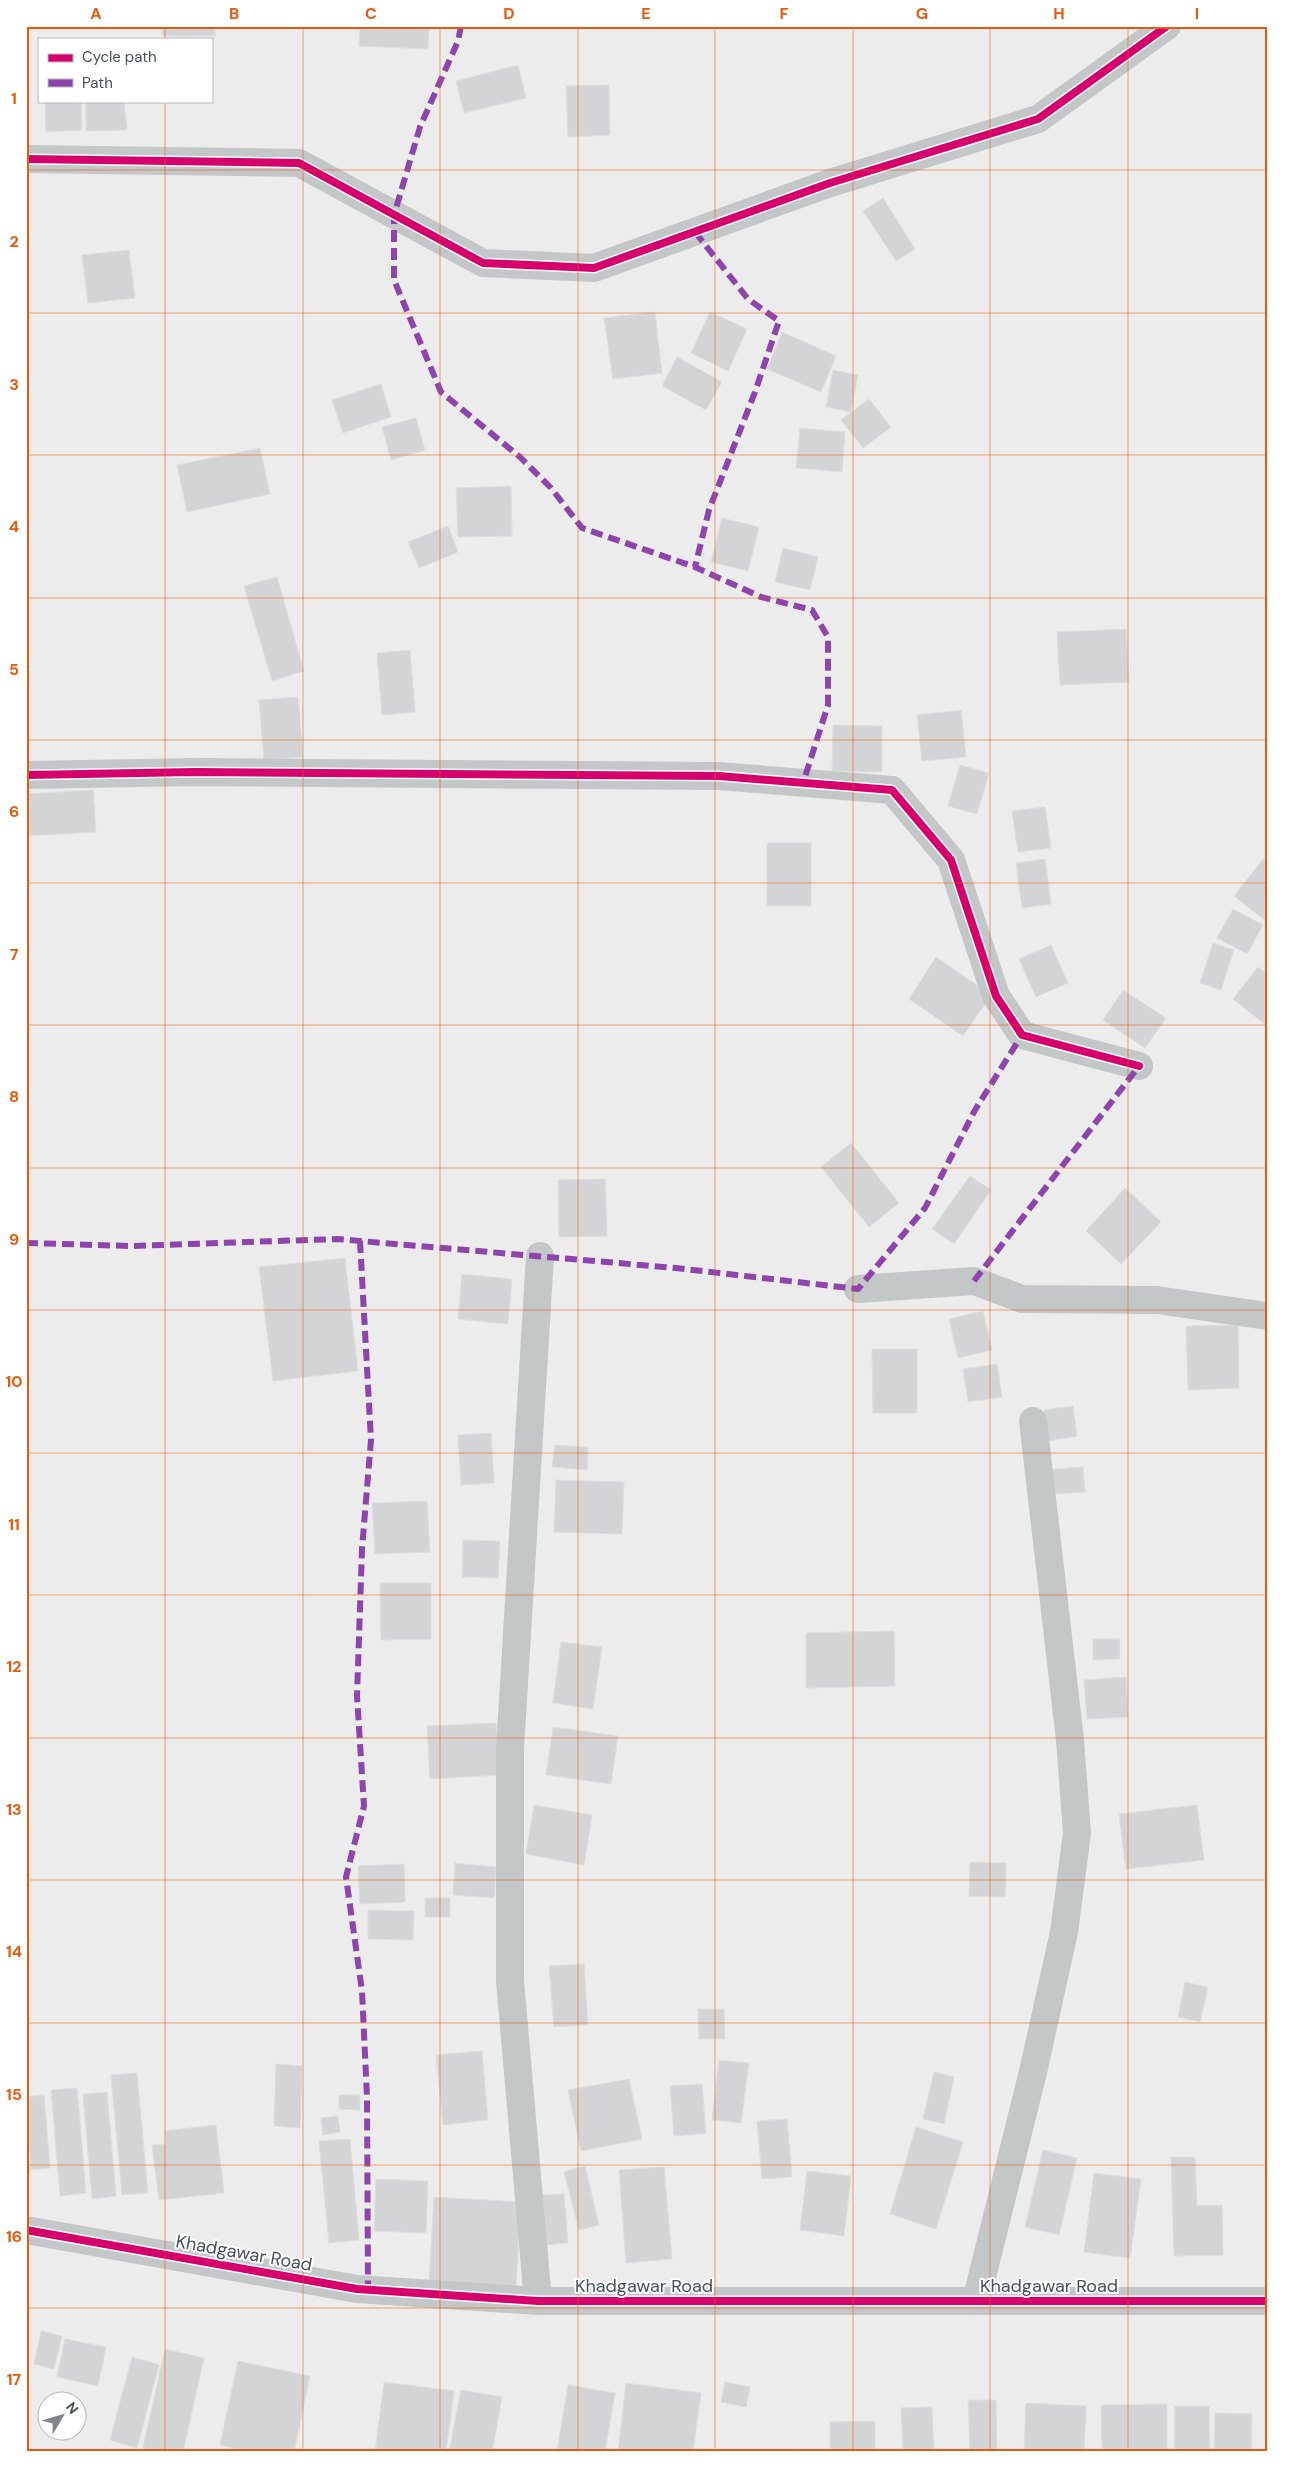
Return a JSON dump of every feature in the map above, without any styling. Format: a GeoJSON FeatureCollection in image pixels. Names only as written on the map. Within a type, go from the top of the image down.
{"type":"FeatureCollection","features":[{"type":"Feature","properties":{"kind":"street"},"geometry":{"type":"LineString","coordinates":[[26,159],[299,163],[483,263],[594,268],[830,183],[1038,120],[1167,26]]}},
{"type":"Feature","properties":{"kind":"street"},"geometry":{"type":"LineString","coordinates":[[26,775],[196,772],[719,776],[892,790],[951,860],[996,996],[1022,1035],[1139,1066]]}},
{"type":"Feature","properties":{"kind":"street"},"geometry":{"type":"LineString","coordinates":[[538,2301],[510,1981],[510,1749],[540,1256]]}},
{"type":"Feature","properties":{"kind":"street"},"geometry":{"type":"LineString","coordinates":[[858,1289],[974,1282],[1022,1299],[1157,1300],[1267,1316]]}},
{"type":"Feature","properties":{"kind":"street"},"geometry":{"type":"LineString","coordinates":[[976,2301],[1033,2072],[1064,1932],[1077,1833],[1070,1740],[1033,1421]]}},
{"type":"Feature","properties":{"kind":"street","name":"Khadgawar Road"},"geometry":{"type":"LineString","coordinates":[[26,2230],[357,2289],[538,2301],[1267,2301]]}},
{"type":"Feature","properties":{"kind":"building"},"geometry":{"type":"Polygon","coordinates":[[[162,26],[215,26],[215,36],[162,36],[162,26]]]}},
{"type":"Feature","properties":{"kind":"building"},"geometry":{"type":"Polygon","coordinates":[[[360,26],[429,26],[428,49],[359,46],[360,26]]]}},
{"type":"Feature","properties":{"kind":"building"},"geometry":{"type":"Polygon","coordinates":[[[518,65],[526,98],[464,113],[456,81],[518,65]]]}},
{"type":"Feature","properties":{"kind":"building"},"geometry":{"type":"Polygon","coordinates":[[[609,85],[610,135],[568,137],[566,86],[609,85]]]}},
{"type":"Feature","properties":{"kind":"building"},"geometry":{"type":"Polygon","coordinates":[[[45,102],[81,102],[82,130],[46,132],[45,102]]]}},
{"type":"Feature","properties":{"kind":"building"},"geometry":{"type":"Polygon","coordinates":[[[86,102],[124,102],[127,130],[86,131],[86,102]]]}},
{"type":"Feature","properties":{"kind":"building"},"geometry":{"type":"Polygon","coordinates":[[[883,198],[915,249],[896,261],[863,211],[883,198]]]}},
{"type":"Feature","properties":{"kind":"building"},"geometry":{"type":"Polygon","coordinates":[[[129,250],[135,298],[88,303],[82,255],[129,250]]]}},
{"type":"Feature","properties":{"kind":"building"},"geometry":{"type":"Polygon","coordinates":[[[655,312],[662,373],[613,379],[604,318],[655,312]]]}},
{"type":"Feature","properties":{"kind":"building"},"geometry":{"type":"Polygon","coordinates":[[[710,312],[747,329],[728,371],[691,353],[710,312]]]}},
{"type":"Feature","properties":{"kind":"building"},"geometry":{"type":"Polygon","coordinates":[[[782,332],[836,356],[821,392],[767,369],[782,332]]]}},
{"type":"Feature","properties":{"kind":"building"},"geometry":{"type":"Polygon","coordinates":[[[677,357],[722,382],[706,410],[662,386],[677,357]]]}},
{"type":"Feature","properties":{"kind":"building"},"geometry":{"type":"Polygon","coordinates":[[[833,370],[858,375],[851,412],[826,407],[833,370]]]}},
{"type":"Feature","properties":{"kind":"building"},"geometry":{"type":"Polygon","coordinates":[[[381,384],[391,417],[343,433],[332,400],[381,384]]]}},
{"type":"Feature","properties":{"kind":"building"},"geometry":{"type":"Polygon","coordinates":[[[869,399],[891,427],[863,448],[841,420],[869,399]]]}},
{"type":"Feature","properties":{"kind":"building"},"geometry":{"type":"Polygon","coordinates":[[[416,418],[425,450],[391,460],[382,427],[416,418]]]}},
{"type":"Feature","properties":{"kind":"building"},"geometry":{"type":"Polygon","coordinates":[[[800,428],[845,432],[842,472],[796,468],[800,428]]]}},
{"type":"Feature","properties":{"kind":"building"},"geometry":{"type":"Polygon","coordinates":[[[260,448],[270,494],[187,512],[177,465],[260,448]]]}},
{"type":"Feature","properties":{"kind":"building"},"geometry":{"type":"Polygon","coordinates":[[[511,486],[512,536],[458,537],[456,488],[511,486]]]}},
{"type":"Feature","properties":{"kind":"building"},"geometry":{"type":"Polygon","coordinates":[[[722,518],[759,527],[748,571],[711,562],[722,518]]]}},
{"type":"Feature","properties":{"kind":"building"},"geometry":{"type":"Polygon","coordinates":[[[448,526],[458,552],[419,568],[408,542],[448,526]]]}},
{"type":"Feature","properties":{"kind":"building"},"geometry":{"type":"Polygon","coordinates":[[[783,548],[818,557],[810,590],[775,582],[783,548]]]}},
{"type":"Feature","properties":{"kind":"building"},"geometry":{"type":"Polygon","coordinates":[[[277,577],[304,671],[272,681],[244,586],[277,577]]]}},
{"type":"Feature","properties":{"kind":"building"},"geometry":{"type":"Polygon","coordinates":[[[1126,629],[1129,682],[1060,685],[1057,632],[1126,629]]]}},
{"type":"Feature","properties":{"kind":"building"},"geometry":{"type":"Polygon","coordinates":[[[410,650],[415,712],[382,715],[377,653],[410,650]]]}},
{"type":"Feature","properties":{"kind":"building"},"geometry":{"type":"Polygon","coordinates":[[[298,697],[303,757],[264,760],[259,700],[298,697]]]}},
{"type":"Feature","properties":{"kind":"building"},"geometry":{"type":"Polygon","coordinates":[[[961,710],[966,757],[922,761],[917,715],[961,710]]]}},
{"type":"Feature","properties":{"kind":"building"},"geometry":{"type":"Polygon","coordinates":[[[833,725],[882,726],[882,772],[832,771],[833,725]]]}},
{"type":"Feature","properties":{"kind":"building"},"geometry":{"type":"Polygon","coordinates":[[[960,765],[989,773],[977,814],[948,806],[960,765]]]}},
{"type":"Feature","properties":{"kind":"building"},"geometry":{"type":"Polygon","coordinates":[[[93,790],[96,832],[26,836],[26,794],[93,790]]]}},
{"type":"Feature","properties":{"kind":"building"},"geometry":{"type":"Polygon","coordinates":[[[1045,807],[1051,848],[1018,852],[1012,811],[1045,807]]]}},
{"type":"Feature","properties":{"kind":"building"},"geometry":{"type":"Polygon","coordinates":[[[767,843],[811,843],[811,906],[767,906],[767,843]]]}},
{"type":"Feature","properties":{"kind":"building"},"geometry":{"type":"Polygon","coordinates":[[[1045,859],[1051,904],[1022,908],[1016,863],[1045,859]]]}},
{"type":"Feature","properties":{"kind":"building"},"geometry":{"type":"Polygon","coordinates":[[[1263,859],[1267,861],[1267,922],[1234,896],[1263,859]]]}},
{"type":"Feature","properties":{"kind":"building"},"geometry":{"type":"Polygon","coordinates":[[[1233,909],[1263,925],[1247,954],[1217,938],[1233,909]]]}},
{"type":"Feature","properties":{"kind":"building"},"geometry":{"type":"Polygon","coordinates":[[[1213,943],[1234,950],[1221,990],[1200,983],[1213,943]]]}},
{"type":"Feature","properties":{"kind":"building"},"geometry":{"type":"Polygon","coordinates":[[[1051,945],[1068,983],[1036,997],[1019,959],[1051,945]]]}},
{"type":"Feature","properties":{"kind":"building"},"geometry":{"type":"Polygon","coordinates":[[[936,957],[991,995],[963,1036],[909,999],[936,957]]]}},
{"type":"Feature","properties":{"kind":"building"},"geometry":{"type":"Polygon","coordinates":[[[1258,967],[1267,974],[1267,1026],[1233,999],[1258,967]]]}},
{"type":"Feature","properties":{"kind":"building"},"geometry":{"type":"Polygon","coordinates":[[[1123,990],[1166,1018],[1145,1048],[1103,1020],[1123,990]]]}},
{"type":"Feature","properties":{"kind":"building"},"geometry":{"type":"Polygon","coordinates":[[[851,1143],[899,1203],[869,1227],[821,1167],[851,1143]]]}},
{"type":"Feature","properties":{"kind":"building"},"geometry":{"type":"Polygon","coordinates":[[[970,1176],[991,1190],[954,1244],[932,1229],[970,1176]]]}},
{"type":"Feature","properties":{"kind":"building"},"geometry":{"type":"Polygon","coordinates":[[[605,1179],[607,1236],[559,1237],[558,1180],[605,1179]]]}},
{"type":"Feature","properties":{"kind":"building"},"geometry":{"type":"Polygon","coordinates":[[[1125,1188],[1161,1222],[1121,1264],[1086,1231],[1125,1188]]]}},
{"type":"Feature","properties":{"kind":"building"},"geometry":{"type":"Polygon","coordinates":[[[345,1258],[358,1371],[273,1381],[259,1267],[345,1258]]]}},
{"type":"Feature","properties":{"kind":"building"},"geometry":{"type":"Polygon","coordinates":[[[462,1274],[512,1279],[508,1324],[458,1319],[462,1274]]]}},
{"type":"Feature","properties":{"kind":"building"},"geometry":{"type":"Polygon","coordinates":[[[983,1311],[992,1350],[958,1358],[949,1319],[983,1311]]]}},
{"type":"Feature","properties":{"kind":"building"},"geometry":{"type":"Polygon","coordinates":[[[1238,1325],[1239,1388],[1188,1390],[1186,1326],[1238,1325]]]}},
{"type":"Feature","properties":{"kind":"building"},"geometry":{"type":"Polygon","coordinates":[[[872,1349],[917,1349],[917,1413],[873,1413],[872,1349]]]}},
{"type":"Feature","properties":{"kind":"building"},"geometry":{"type":"Polygon","coordinates":[[[997,1364],[1002,1397],[968,1402],[963,1369],[997,1364]]]}},
{"type":"Feature","properties":{"kind":"building"},"geometry":{"type":"Polygon","coordinates":[[[1073,1406],[1077,1436],[1048,1441],[1044,1410],[1073,1406]]]}},
{"type":"Feature","properties":{"kind":"building"},"geometry":{"type":"Polygon","coordinates":[[[491,1433],[494,1483],[461,1485],[458,1435],[491,1433]]]}},
{"type":"Feature","properties":{"kind":"building"},"geometry":{"type":"Polygon","coordinates":[[[555,1445],[588,1447],[587,1470],[552,1467],[555,1445]]]}},
{"type":"Feature","properties":{"kind":"building"},"geometry":{"type":"Polygon","coordinates":[[[1083,1467],[1085,1492],[1054,1494],[1052,1469],[1083,1467]]]}},
{"type":"Feature","properties":{"kind":"building"},"geometry":{"type":"Polygon","coordinates":[[[556,1480],[624,1482],[622,1534],[554,1532],[556,1480]]]}},
{"type":"Feature","properties":{"kind":"building"},"geometry":{"type":"Polygon","coordinates":[[[427,1501],[430,1552],[375,1554],[372,1503],[427,1501]]]}},
{"type":"Feature","properties":{"kind":"building"},"geometry":{"type":"Polygon","coordinates":[[[463,1540],[500,1541],[498,1578],[462,1577],[463,1540]]]}},
{"type":"Feature","properties":{"kind":"building"},"geometry":{"type":"Polygon","coordinates":[[[380,1583],[431,1583],[431,1639],[381,1640],[380,1583]]]}},
{"type":"Feature","properties":{"kind":"building"},"geometry":{"type":"Polygon","coordinates":[[[894,1631],[895,1686],[806,1688],[806,1633],[894,1631]]]}},
{"type":"Feature","properties":{"kind":"building"},"geometry":{"type":"Polygon","coordinates":[[[1093,1639],[1120,1639],[1120,1659],[1093,1660],[1093,1639]]]}},
{"type":"Feature","properties":{"kind":"building"},"geometry":{"type":"Polygon","coordinates":[[[561,1642],[602,1647],[593,1709],[553,1703],[561,1642]]]}},
{"type":"Feature","properties":{"kind":"building"},"geometry":{"type":"Polygon","coordinates":[[[1126,1677],[1128,1717],[1087,1719],[1084,1680],[1126,1677]]]}},
{"type":"Feature","properties":{"kind":"building"},"geometry":{"type":"Polygon","coordinates":[[[496,1723],[500,1775],[430,1779],[427,1726],[496,1723]]]}},
{"type":"Feature","properties":{"kind":"building"},"geometry":{"type":"Polygon","coordinates":[[[553,1727],[618,1736],[611,1784],[546,1775],[553,1727]]]}},
{"type":"Feature","properties":{"kind":"building"},"geometry":{"type":"Polygon","coordinates":[[[534,1805],[592,1815],[584,1865],[526,1854],[534,1805]]]}},
{"type":"Feature","properties":{"kind":"building"},"geometry":{"type":"Polygon","coordinates":[[[1197,1805],[1204,1860],[1126,1869],[1119,1814],[1197,1805]]]}},
{"type":"Feature","properties":{"kind":"building"},"geometry":{"type":"Polygon","coordinates":[[[970,1862],[1006,1863],[1005,1897],[969,1896],[970,1862]]]}},
{"type":"Feature","properties":{"kind":"building"},"geometry":{"type":"Polygon","coordinates":[[[455,1863],[496,1867],[494,1898],[453,1895],[455,1863]]]}},
{"type":"Feature","properties":{"kind":"building"},"geometry":{"type":"Polygon","coordinates":[[[404,1864],[405,1902],[360,1904],[358,1866],[404,1864]]]}},
{"type":"Feature","properties":{"kind":"building"},"geometry":{"type":"Polygon","coordinates":[[[425,1898],[450,1898],[450,1917],[425,1917],[425,1898]]]}},
{"type":"Feature","properties":{"kind":"building"},"geometry":{"type":"Polygon","coordinates":[[[368,1910],[414,1911],[413,1940],[368,1939],[368,1910]]]}},
{"type":"Feature","properties":{"kind":"building"},"geometry":{"type":"Polygon","coordinates":[[[584,1964],[588,2025],[554,2027],[549,1966],[584,1964]]]}},
{"type":"Feature","properties":{"kind":"building"},"geometry":{"type":"Polygon","coordinates":[[[1185,1982],[1208,1987],[1200,2022],[1178,2017],[1185,1982]]]}},
{"type":"Feature","properties":{"kind":"building"},"geometry":{"type":"Polygon","coordinates":[[[698,2009],[724,2009],[725,2039],[699,2039],[698,2009]]]}},
{"type":"Feature","properties":{"kind":"building"},"geometry":{"type":"Polygon","coordinates":[[[482,2051],[488,2120],[443,2125],[436,2055],[482,2051]]]}},
{"type":"Feature","properties":{"kind":"building"},"geometry":{"type":"Polygon","coordinates":[[[719,2060],[749,2063],[741,2123],[712,2120],[719,2060]]]}},
{"type":"Feature","properties":{"kind":"building"},"geometry":{"type":"Polygon","coordinates":[[[276,2064],[302,2066],[300,2128],[274,2126],[276,2064]]]}},
{"type":"Feature","properties":{"kind":"building"},"geometry":{"type":"Polygon","coordinates":[[[934,2072],[954,2077],[944,2124],[923,2119],[934,2072]]]}},
{"type":"Feature","properties":{"kind":"building"},"geometry":{"type":"Polygon","coordinates":[[[137,2073],[148,2193],[122,2195],[111,2075],[137,2073]]]}},
{"type":"Feature","properties":{"kind":"building"},"geometry":{"type":"Polygon","coordinates":[[[629,2079],[642,2139],[581,2151],[568,2090],[629,2079]]]}},
{"type":"Feature","properties":{"kind":"building"},"geometry":{"type":"Polygon","coordinates":[[[702,2084],[706,2133],[674,2136],[670,2086],[702,2084]]]}},
{"type":"Feature","properties":{"kind":"building"},"geometry":{"type":"Polygon","coordinates":[[[77,2088],[86,2193],[60,2196],[51,2090],[77,2088]]]}},
{"type":"Feature","properties":{"kind":"building"},"geometry":{"type":"Polygon","coordinates":[[[107,2092],[116,2196],[92,2199],[83,2094],[107,2092]]]}},
{"type":"Feature","properties":{"kind":"building"},"geometry":{"type":"Polygon","coordinates":[[[44,2095],[50,2168],[31,2170],[26,2097],[44,2095]]]}},
{"type":"Feature","properties":{"kind":"building"},"geometry":{"type":"Polygon","coordinates":[[[339,2095],[360,2095],[360,2110],[339,2109],[339,2095]]]}},
{"type":"Feature","properties":{"kind":"building"},"geometry":{"type":"Polygon","coordinates":[[[338,2116],[340,2132],[323,2135],[321,2118],[338,2116]]]}},
{"type":"Feature","properties":{"kind":"building"},"geometry":{"type":"Polygon","coordinates":[[[787,2119],[792,2177],[762,2179],[757,2121],[787,2119]]]}},
{"type":"Feature","properties":{"kind":"building"},"geometry":{"type":"Polygon","coordinates":[[[216,2125],[224,2193],[159,2200],[152,2145],[166,2144],[164,2131],[216,2125]]]}},
{"type":"Feature","properties":{"kind":"building"},"geometry":{"type":"Polygon","coordinates":[[[916,2127],[963,2142],[936,2229],[890,2214],[916,2127]]]}},
{"type":"Feature","properties":{"kind":"building"},"geometry":{"type":"Polygon","coordinates":[[[26,2139],[30,2175],[26,2175],[26,2139]]]}},
{"type":"Feature","properties":{"kind":"building"},"geometry":{"type":"Polygon","coordinates":[[[350,2139],[359,2240],[329,2243],[319,2141],[350,2139]]]}},
{"type":"Feature","properties":{"kind":"building"},"geometry":{"type":"Polygon","coordinates":[[[1043,2150],[1077,2158],[1059,2235],[1025,2227],[1043,2150]]]}},
{"type":"Feature","properties":{"kind":"building"},"geometry":{"type":"Polygon","coordinates":[[[1171,2157],[1195,2157],[1197,2206],[1222,2205],[1223,2255],[1174,2256],[1171,2157]]]}},
{"type":"Feature","properties":{"kind":"building"},"geometry":{"type":"Polygon","coordinates":[[[585,2166],[599,2225],[579,2230],[564,2172],[585,2166]]]}},
{"type":"Feature","properties":{"kind":"building"},"geometry":{"type":"Polygon","coordinates":[[[664,2167],[672,2259],[626,2263],[619,2170],[664,2167]]]}},
{"type":"Feature","properties":{"kind":"building"},"geometry":{"type":"Polygon","coordinates":[[[807,2171],[851,2176],[844,2236],[800,2230],[807,2171]]]}},
{"type":"Feature","properties":{"kind":"building"},"geometry":{"type":"Polygon","coordinates":[[[1094,2173],[1141,2179],[1130,2258],[1084,2252],[1094,2173]]]}},
{"type":"Feature","properties":{"kind":"building"},"geometry":{"type":"Polygon","coordinates":[[[376,2179],[428,2181],[426,2233],[374,2231],[376,2179]]]}},
{"type":"Feature","properties":{"kind":"building"},"geometry":{"type":"Polygon","coordinates":[[[564,2194],[568,2243],[545,2245],[541,2195],[564,2194]]]}},
{"type":"Feature","properties":{"kind":"building"},"geometry":{"type":"Polygon","coordinates":[[[434,2197],[521,2202],[516,2286],[429,2281],[434,2197]]]}},
{"type":"Feature","properties":{"kind":"building"},"geometry":{"type":"Polygon","coordinates":[[[41,2331],[62,2336],[54,2369],[34,2364],[41,2331]]]}},
{"type":"Feature","properties":{"kind":"building"},"geometry":{"type":"Polygon","coordinates":[[[65,2339],[106,2347],[98,2386],[57,2377],[65,2339]]]}},
{"type":"Feature","properties":{"kind":"building"},"geometry":{"type":"Polygon","coordinates":[[[165,2349],[204,2358],[183,2452],[142,2452],[165,2349]]]}},
{"type":"Feature","properties":{"kind":"building"},"geometry":{"type":"Polygon","coordinates":[[[132,2357],[159,2365],[137,2448],[110,2440],[132,2357]]]}},
{"type":"Feature","properties":{"kind":"building"},"geometry":{"type":"Polygon","coordinates":[[[238,2361],[310,2376],[294,2452],[250,2452],[220,2445],[238,2361]]]}},
{"type":"Feature","properties":{"kind":"building"},"geometry":{"type":"Polygon","coordinates":[[[384,2382],[454,2391],[446,2452],[375,2452],[384,2382]]]}},
{"type":"Feature","properties":{"kind":"building"},"geometry":{"type":"Polygon","coordinates":[[[725,2382],[750,2387],[746,2407],[721,2402],[725,2382]]]}},
{"type":"Feature","properties":{"kind":"building"},"geometry":{"type":"Polygon","coordinates":[[[626,2383],[701,2393],[693,2452],[618,2452],[626,2383]]]}},
{"type":"Feature","properties":{"kind":"building"},"geometry":{"type":"Polygon","coordinates":[[[568,2385],[615,2393],[605,2452],[557,2451],[568,2385]]]}},
{"type":"Feature","properties":{"kind":"building"},"geometry":{"type":"Polygon","coordinates":[[[461,2390],[502,2397],[492,2452],[449,2452],[461,2390]]]}},
{"type":"Feature","properties":{"kind":"building"},"geometry":{"type":"Polygon","coordinates":[[[968,2400],[996,2400],[997,2452],[970,2452],[968,2400]]]}},
{"type":"Feature","properties":{"kind":"building"},"geometry":{"type":"Polygon","coordinates":[[[1026,2403],[1086,2406],[1084,2452],[1024,2452],[1026,2403]]]}},
{"type":"Feature","properties":{"kind":"building"},"geometry":{"type":"Polygon","coordinates":[[[1167,2404],[1167,2452],[1102,2452],[1101,2405],[1167,2404]]]}},
{"type":"Feature","properties":{"kind":"building"},"geometry":{"type":"Polygon","coordinates":[[[1175,2406],[1209,2406],[1210,2452],[1174,2452],[1175,2406]]]}},
{"type":"Feature","properties":{"kind":"building"},"geometry":{"type":"Polygon","coordinates":[[[932,2407],[934,2452],[903,2452],[901,2408],[932,2407]]]}},
{"type":"Feature","properties":{"kind":"building"},"geometry":{"type":"Polygon","coordinates":[[[1215,2413],[1252,2414],[1251,2452],[1214,2452],[1215,2413]]]}},
{"type":"Feature","properties":{"kind":"building"},"geometry":{"type":"Polygon","coordinates":[[[875,2421],[875,2452],[830,2452],[830,2422],[875,2421]]]}},
{"type":"Feature","properties":{"kind":"building"},"geometry":{"type":"Polygon","coordinates":[[[807,2449],[807,2452],[763,2452],[763,2450],[807,2449]]]}},
{"type":"Feature","properties":{"kind":"marked path"},"geometry":{"type":"LineString","coordinates":[[461,26],[458,41],[420,127],[394,215],[394,280],[441,392],[520,457],[551,488],[582,528],[695,567],[761,597],[812,610],[828,637],[828,705],[803,783]]}},
{"type":"Feature","properties":{"kind":"marked path"},"geometry":{"type":"LineString","coordinates":[[695,232],[748,299],[779,321],[755,392],[709,510],[695,567]]}},
{"type":"Feature","properties":{"kind":"marked path"},"geometry":{"type":"LineString","coordinates":[[26,1243],[131,1246],[337,1239],[676,1268],[858,1289],[925,1208],[975,1110],[1022,1035]]}},
{"type":"Feature","properties":{"kind":"marked path"},"geometry":{"type":"LineString","coordinates":[[974,1281],[1139,1066]]}},
{"type":"Feature","properties":{"kind":"marked path"},"geometry":{"type":"LineString","coordinates":[[360,1241],[371,1440],[362,1549],[357,1696],[364,1806],[346,1877],[362,1991],[367,2097],[368,2289]]}},
{"type":"Feature","properties":{"kind":"cycle path"},"geometry":{"type":"LineString","coordinates":[[26,159],[299,163],[483,263],[594,268],[830,183],[1038,119],[1167,26]]}},
{"type":"Feature","properties":{"kind":"cycle path"},"geometry":{"type":"LineString","coordinates":[[26,775],[195,772],[719,776],[892,790],[951,860],[996,996],[1022,1035],[1139,1066]]}},
{"type":"Feature","properties":{"kind":"cycle path"},"geometry":{"type":"LineString","coordinates":[[26,2230],[357,2289],[538,2301],[1267,2301]]}}]}
